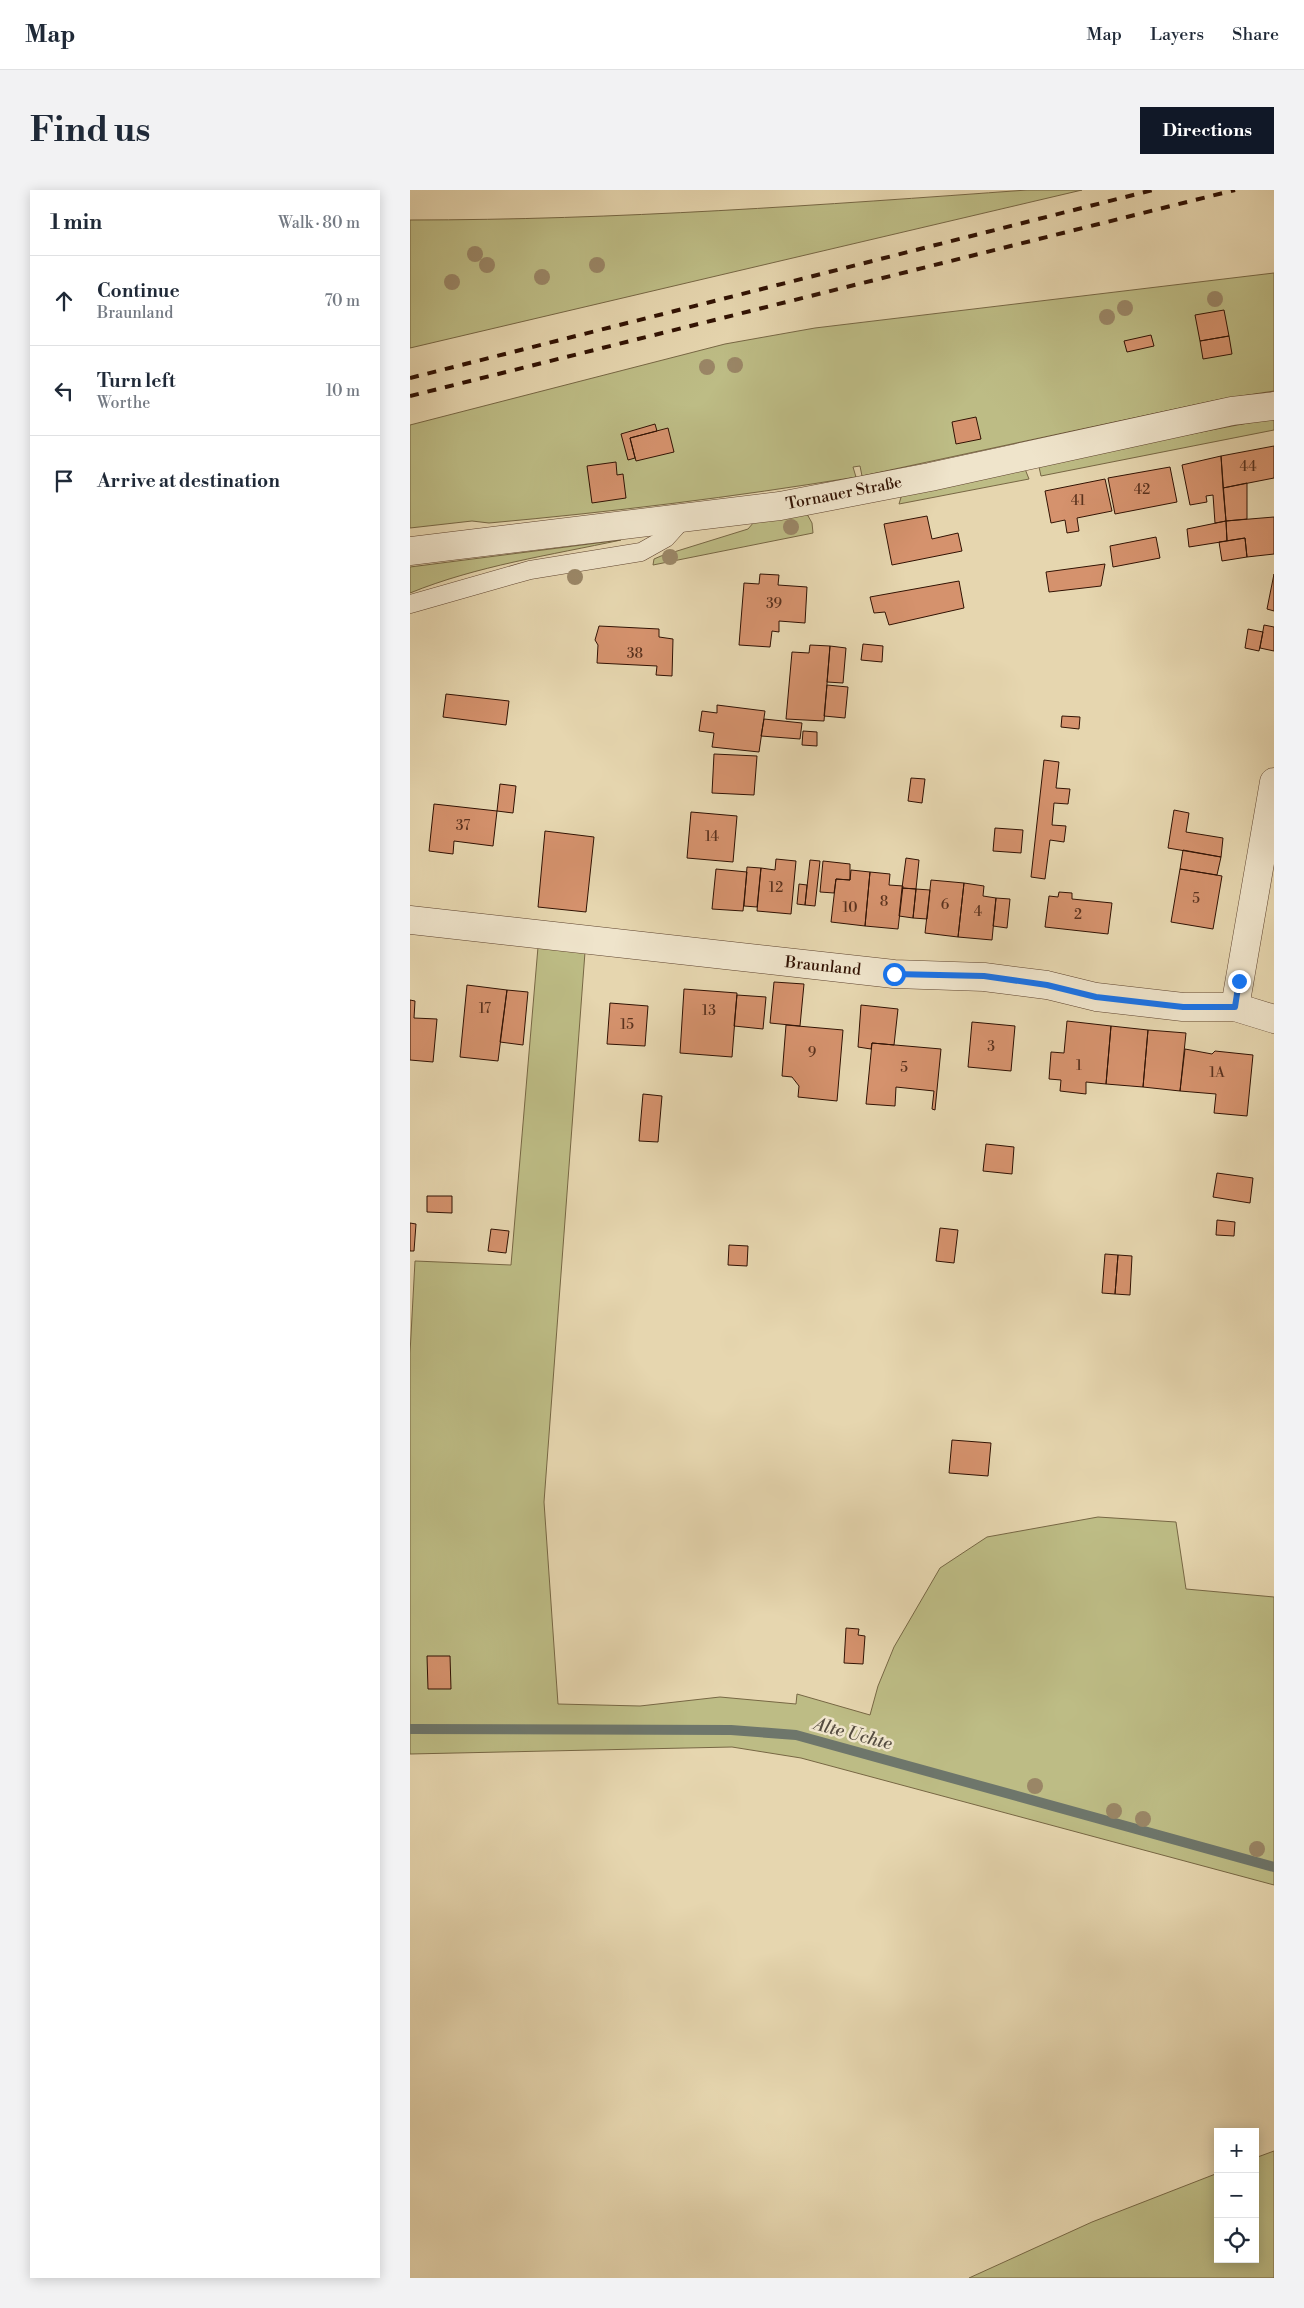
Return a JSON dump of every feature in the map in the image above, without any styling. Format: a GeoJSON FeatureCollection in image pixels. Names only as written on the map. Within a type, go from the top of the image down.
{"type":"FeatureCollection","features":[{"type":"Feature","properties":{"kind":"street","name":"Tornauer Straße"},"geometry":{"type":"LineString","coordinates":[[410,551],[780,506],[940,475],[1232,412],[1274,406]]}},
{"type":"Feature","properties":{"kind":"street"},"geometry":{"type":"LineString","coordinates":[[1235,1007],[1274,782]]}},
{"type":"Feature","properties":{"kind":"street","name":"Braunland"},"geometry":{"type":"LineString","coordinates":[[410,920],[894,974],[984,976],[1047,985],[1096,997],[1183,1007],[1235,1007],[1274,1019]]}},
{"type":"Feature","properties":{"kind":"lane"},"geometry":{"type":"LineString","coordinates":[[410,604],[530,570],[641,552],[666,538],[684,518]]}},
{"type":"Feature","properties":{"kind":"shaded area"},"geometry":{"type":"Polygon","coordinates":[[[1027,190],[1082,190],[410,348],[410,220],[642,214],[796,206],[1027,190]]]}},
{"type":"Feature","properties":{"kind":"shaded area"},"geometry":{"type":"Polygon","coordinates":[[[1274,273],[1274,391],[1222,399],[862,476],[860,466],[853,467],[856,477],[719,497],[581,514],[489,523],[472,521],[410,528],[410,425],[725,344],[815,328],[1274,273]]]}},
{"type":"Feature","properties":{"kind":"shaded area"},"geometry":{"type":"Polygon","coordinates":[[[1274,418],[1274,430],[1041,476],[1039,467],[1050,461],[1274,418]]]}},
{"type":"Feature","properties":{"kind":"shaded area"},"geometry":{"type":"Polygon","coordinates":[[[1025,469],[1029,479],[899,504],[902,494],[1025,469]]]}},
{"type":"Feature","properties":{"kind":"shaded area"},"geometry":{"type":"Polygon","coordinates":[[[807,514],[812,523],[813,533],[653,565],[654,559],[661,556],[748,529],[754,522],[807,514]]]}},
{"type":"Feature","properties":{"kind":"shaded area"},"geometry":{"type":"Polygon","coordinates":[[[621,540],[487,568],[410,593],[410,567],[621,540]]]}},
{"type":"Feature","properties":{"kind":"shaded area"},"geometry":{"type":"Polygon","coordinates":[[[538,947],[585,952],[544,1502],[558,1704],[640,1706],[720,1697],[796,1704],[797,1694],[870,1715],[878,1686],[894,1647],[940,1568],[987,1537],[1098,1517],[1176,1522],[1186,1589],[1274,1597],[1274,1885],[801,1758],[732,1747],[410,1754],[410,1353],[415,1261],[511,1265],[538,947]]]}},
{"type":"Feature","properties":{"kind":"shaded area"},"geometry":{"type":"Polygon","coordinates":[[[1274,2151],[1274,2278],[969,2278],[1092,2222],[1214,2175],[1214,2263],[1259,2263],[1259,2157],[1274,2151]]]}},
{"type":"Feature","properties":{"kind":"building"},"geometry":{"type":"Polygon","coordinates":[[[1224,310],[1229,336],[1200,341],[1195,315],[1224,310]]]}},
{"type":"Feature","properties":{"kind":"building"},"geometry":{"type":"Polygon","coordinates":[[[1151,335],[1154,346],[1127,352],[1124,341],[1151,335]]]}},
{"type":"Feature","properties":{"kind":"building"},"geometry":{"type":"Polygon","coordinates":[[[1229,336],[1232,354],[1203,359],[1200,341],[1229,336]]]}},
{"type":"Feature","properties":{"kind":"building"},"geometry":{"type":"Polygon","coordinates":[[[976,417],[981,439],[956,444],[952,422],[976,417]]]}},
{"type":"Feature","properties":{"kind":"building"},"geometry":{"type":"Polygon","coordinates":[[[655,424],[657,431],[630,438],[635,458],[628,460],[621,434],[655,424]]]}},
{"type":"Feature","properties":{"kind":"building"},"geometry":{"type":"Polygon","coordinates":[[[668,428],[674,452],[636,461],[630,438],[668,428]]]}},
{"type":"Feature","properties":{"kind":"building"},"geometry":{"type":"Polygon","coordinates":[[[1274,446],[1274,478],[1223,488],[1221,456],[1274,446]]]}},
{"type":"Feature","properties":{"kind":"building"},"geometry":{"type":"Polygon","coordinates":[[[1221,456],[1226,521],[1215,523],[1213,495],[1206,496],[1207,502],[1190,505],[1182,465],[1221,456]]]}},
{"type":"Feature","properties":{"kind":"building"},"geometry":{"type":"Polygon","coordinates":[[[616,462],[617,475],[623,474],[626,498],[592,503],[587,466],[616,462]]]}},
{"type":"Feature","properties":{"kind":"building"},"geometry":{"type":"Polygon","coordinates":[[[1170,467],[1177,502],[1115,514],[1108,478],[1170,467]]]}},
{"type":"Feature","properties":{"kind":"building"},"geometry":{"type":"Polygon","coordinates":[[[1105,479],[1112,511],[1077,518],[1079,531],[1067,533],[1065,520],[1051,523],[1045,491],[1105,479]]]}},
{"type":"Feature","properties":{"kind":"building"},"geometry":{"type":"Polygon","coordinates":[[[1247,483],[1247,519],[1226,521],[1223,488],[1247,483]]]}},
{"type":"Feature","properties":{"kind":"building"},"geometry":{"type":"Polygon","coordinates":[[[927,516],[932,539],[958,533],[962,551],[892,565],[884,524],[927,516]]]}},
{"type":"Feature","properties":{"kind":"building"},"geometry":{"type":"Polygon","coordinates":[[[1274,517],[1274,554],[1247,557],[1245,538],[1227,541],[1226,521],[1274,517]]]}},
{"type":"Feature","properties":{"kind":"building"},"geometry":{"type":"Polygon","coordinates":[[[1226,521],[1227,541],[1189,547],[1187,529],[1226,521]]]}},
{"type":"Feature","properties":{"kind":"building"},"geometry":{"type":"Polygon","coordinates":[[[1156,537],[1160,558],[1113,567],[1110,546],[1156,537]]]}},
{"type":"Feature","properties":{"kind":"building"},"geometry":{"type":"Polygon","coordinates":[[[1245,538],[1247,557],[1222,561],[1219,542],[1245,538]]]}},
{"type":"Feature","properties":{"kind":"building"},"geometry":{"type":"Polygon","coordinates":[[[1105,564],[1101,586],[1049,592],[1046,572],[1105,564]]]}},
{"type":"Feature","properties":{"kind":"building"},"geometry":{"type":"Polygon","coordinates":[[[760,574],[779,575],[778,585],[807,587],[805,623],[779,621],[779,632],[772,631],[770,647],[739,645],[744,583],[759,584],[760,574]]]}},
{"type":"Feature","properties":{"kind":"building"},"geometry":{"type":"Polygon","coordinates":[[[1274,574],[1274,611],[1267,609],[1274,574]]]}},
{"type":"Feature","properties":{"kind":"building"},"geometry":{"type":"Polygon","coordinates":[[[959,581],[964,608],[889,625],[885,612],[874,613],[870,597],[959,581]]]}},
{"type":"Feature","properties":{"kind":"building"},"geometry":{"type":"Polygon","coordinates":[[[1264,625],[1274,627],[1274,651],[1260,648],[1264,625]]]}},
{"type":"Feature","properties":{"kind":"building"},"geometry":{"type":"Polygon","coordinates":[[[599,626],[659,629],[659,637],[673,639],[672,676],[656,675],[657,666],[597,663],[598,645],[595,640],[599,626]]]}},
{"type":"Feature","properties":{"kind":"building"},"geometry":{"type":"Polygon","coordinates":[[[1248,629],[1263,632],[1259,651],[1245,648],[1248,629]]]}},
{"type":"Feature","properties":{"kind":"building"},"geometry":{"type":"Polygon","coordinates":[[[863,644],[883,646],[882,662],[861,660],[863,644]]]}},
{"type":"Feature","properties":{"kind":"building"},"geometry":{"type":"Polygon","coordinates":[[[810,645],[830,646],[824,721],[786,719],[792,652],[809,653],[810,645]]]}},
{"type":"Feature","properties":{"kind":"building"},"geometry":{"type":"Polygon","coordinates":[[[830,646],[846,648],[843,683],[827,682],[830,646]]]}},
{"type":"Feature","properties":{"kind":"building"},"geometry":{"type":"Polygon","coordinates":[[[827,685],[848,687],[845,718],[824,716],[827,685]]]}},
{"type":"Feature","properties":{"kind":"building"},"geometry":{"type":"Polygon","coordinates":[[[446,694],[509,701],[506,725],[443,717],[446,694]]]}},
{"type":"Feature","properties":{"kind":"building"},"geometry":{"type":"Polygon","coordinates":[[[717,705],[765,711],[759,752],[712,747],[714,733],[699,731],[702,711],[717,713],[717,705]]]}},
{"type":"Feature","properties":{"kind":"building"},"geometry":{"type":"Polygon","coordinates":[[[1062,716],[1080,717],[1079,729],[1061,727],[1062,716]]]}},
{"type":"Feature","properties":{"kind":"building"},"geometry":{"type":"Polygon","coordinates":[[[764,719],[802,723],[800,739],[761,736],[764,719]]]}},
{"type":"Feature","properties":{"kind":"building"},"geometry":{"type":"Polygon","coordinates":[[[803,731],[817,732],[817,746],[802,745],[803,731]]]}},
{"type":"Feature","properties":{"kind":"building"},"geometry":{"type":"Polygon","coordinates":[[[714,754],[757,756],[754,795],[712,793],[714,754]]]}},
{"type":"Feature","properties":{"kind":"building"},"geometry":{"type":"Polygon","coordinates":[[[1044,760],[1059,762],[1056,788],[1070,789],[1068,804],[1054,803],[1052,825],[1066,826],[1064,842],[1050,840],[1045,879],[1031,877],[1044,760]]]}},
{"type":"Feature","properties":{"kind":"building"},"geometry":{"type":"Polygon","coordinates":[[[911,778],[925,779],[922,803],[908,801],[911,778]]]}},
{"type":"Feature","properties":{"kind":"building"},"geometry":{"type":"Polygon","coordinates":[[[500,784],[516,786],[513,813],[497,811],[500,784]]]}},
{"type":"Feature","properties":{"kind":"building"},"geometry":{"type":"Polygon","coordinates":[[[434,804],[497,811],[493,846],[454,841],[453,854],[429,851],[434,804]]]}},
{"type":"Feature","properties":{"kind":"building"},"geometry":{"type":"Polygon","coordinates":[[[1174,810],[1189,813],[1186,832],[1223,838],[1221,857],[1168,848],[1174,810]]]}},
{"type":"Feature","properties":{"kind":"building"},"geometry":{"type":"Polygon","coordinates":[[[691,812],[737,816],[733,862],[687,858],[691,812]]]}},
{"type":"Feature","properties":{"kind":"building"},"geometry":{"type":"Polygon","coordinates":[[[995,828],[1023,830],[1021,853],[993,851],[995,828]]]}},
{"type":"Feature","properties":{"kind":"building"},"geometry":{"type":"Polygon","coordinates":[[[545,831],[594,837],[586,912],[538,907],[545,831]]]}},
{"type":"Feature","properties":{"kind":"building"},"geometry":{"type":"Polygon","coordinates":[[[1183,850],[1221,857],[1217,875],[1180,869],[1183,850]]]}},
{"type":"Feature","properties":{"kind":"building"},"geometry":{"type":"Polygon","coordinates":[[[906,858],[919,860],[916,889],[902,888],[906,858]]]}},
{"type":"Feature","properties":{"kind":"building"},"geometry":{"type":"Polygon","coordinates":[[[776,859],[796,861],[791,914],[757,911],[761,868],[775,870],[776,859]]]}},
{"type":"Feature","properties":{"kind":"building"},"geometry":{"type":"Polygon","coordinates":[[[810,860],[820,861],[815,906],[805,905],[810,860]]]}},
{"type":"Feature","properties":{"kind":"building"},"geometry":{"type":"Polygon","coordinates":[[[823,861],[850,864],[850,880],[836,879],[834,893],[820,892],[823,861]]]}},
{"type":"Feature","properties":{"kind":"building"},"geometry":{"type":"Polygon","coordinates":[[[747,867],[761,868],[757,907],[744,906],[747,867]]]}},
{"type":"Feature","properties":{"kind":"building"},"geometry":{"type":"Polygon","coordinates":[[[716,869],[747,872],[743,911],[712,909],[716,869]]]}},
{"type":"Feature","properties":{"kind":"building"},"geometry":{"type":"Polygon","coordinates":[[[1180,869],[1222,876],[1213,929],[1171,922],[1180,869]]]}},
{"type":"Feature","properties":{"kind":"building"},"geometry":{"type":"Polygon","coordinates":[[[851,870],[870,872],[865,926],[831,922],[836,879],[850,880],[851,870]]]}},
{"type":"Feature","properties":{"kind":"building"},"geometry":{"type":"Polygon","coordinates":[[[870,872],[890,874],[889,885],[903,886],[898,929],[865,926],[870,872]]]}},
{"type":"Feature","properties":{"kind":"building"},"geometry":{"type":"Polygon","coordinates":[[[931,880],[964,883],[958,937],[925,933],[931,880]]]}},
{"type":"Feature","properties":{"kind":"building"},"geometry":{"type":"Polygon","coordinates":[[[964,883],[984,886],[983,896],[996,898],[992,940],[958,937],[964,883]]]}},
{"type":"Feature","properties":{"kind":"building"},"geometry":{"type":"Polygon","coordinates":[[[799,884],[807,885],[805,905],[797,904],[799,884]]]}},
{"type":"Feature","properties":{"kind":"building"},"geometry":{"type":"Polygon","coordinates":[[[902,888],[916,889],[913,918],[899,916],[902,888]]]}},
{"type":"Feature","properties":{"kind":"building"},"geometry":{"type":"Polygon","coordinates":[[[916,889],[930,890],[927,919],[913,918],[916,889]]]}},
{"type":"Feature","properties":{"kind":"building"},"geometry":{"type":"Polygon","coordinates":[[[1059,892],[1072,893],[1072,899],[1112,903],[1108,934],[1045,927],[1049,896],[1058,897],[1059,892]]]}},
{"type":"Feature","properties":{"kind":"building"},"geometry":{"type":"Polygon","coordinates":[[[996,898],[1010,899],[1007,928],[993,926],[996,898]]]}},
{"type":"Feature","properties":{"kind":"building"},"geometry":{"type":"Polygon","coordinates":[[[774,982],[804,984],[800,1026],[770,1023],[774,982]]]}},
{"type":"Feature","properties":{"kind":"building"},"geometry":{"type":"Polygon","coordinates":[[[467,985],[507,990],[498,1061],[460,1057],[467,985]]]}},
{"type":"Feature","properties":{"kind":"building"},"geometry":{"type":"Polygon","coordinates":[[[684,989],[737,993],[732,1057],[680,1053],[684,989]]]}},
{"type":"Feature","properties":{"kind":"building"},"geometry":{"type":"Polygon","coordinates":[[[507,990],[528,992],[523,1045],[500,1042],[507,990]]]}},
{"type":"Feature","properties":{"kind":"building"},"geometry":{"type":"Polygon","coordinates":[[[737,995],[766,997],[763,1029],[734,1026],[737,995]]]}},
{"type":"Feature","properties":{"kind":"building"},"geometry":{"type":"Polygon","coordinates":[[[410,1000],[415,1001],[414,1018],[437,1019],[433,1062],[410,1060],[410,1000]]]}},
{"type":"Feature","properties":{"kind":"building"},"geometry":{"type":"Polygon","coordinates":[[[610,1003],[648,1006],[645,1046],[607,1044],[610,1003]]]}},
{"type":"Feature","properties":{"kind":"building"},"geometry":{"type":"Polygon","coordinates":[[[861,1005],[898,1009],[894,1045],[872,1043],[871,1049],[858,1047],[861,1005]]]}},
{"type":"Feature","properties":{"kind":"building"},"geometry":{"type":"Polygon","coordinates":[[[1067,1021],[1111,1026],[1106,1084],[1086,1082],[1086,1094],[1060,1091],[1061,1080],[1049,1079],[1051,1052],[1064,1053],[1067,1021]]]}},
{"type":"Feature","properties":{"kind":"building"},"geometry":{"type":"Polygon","coordinates":[[[972,1022],[1015,1026],[1011,1071],[968,1067],[972,1022]]]}},
{"type":"Feature","properties":{"kind":"building"},"geometry":{"type":"Polygon","coordinates":[[[786,1025],[843,1030],[837,1101],[798,1097],[799,1086],[792,1077],[782,1076],[786,1025]]]}},
{"type":"Feature","properties":{"kind":"building"},"geometry":{"type":"Polygon","coordinates":[[[1111,1026],[1148,1030],[1143,1087],[1106,1084],[1111,1026]]]}},
{"type":"Feature","properties":{"kind":"building"},"geometry":{"type":"Polygon","coordinates":[[[1148,1030],[1186,1033],[1180,1091],[1143,1087],[1148,1030]]]}},
{"type":"Feature","properties":{"kind":"building"},"geometry":{"type":"Polygon","coordinates":[[[872,1043],[941,1049],[935,1110],[932,1109],[934,1091],[896,1087],[895,1106],[866,1104],[872,1043]]]}},
{"type":"Feature","properties":{"kind":"building"},"geometry":{"type":"Polygon","coordinates":[[[1185,1049],[1212,1054],[1215,1051],[1253,1055],[1247,1116],[1214,1113],[1216,1094],[1180,1091],[1185,1049]]]}},
{"type":"Feature","properties":{"kind":"building"},"geometry":{"type":"Polygon","coordinates":[[[643,1094],[662,1096],[658,1142],[639,1141],[643,1094]]]}},
{"type":"Feature","properties":{"kind":"building"},"geometry":{"type":"Polygon","coordinates":[[[986,1144],[1014,1147],[1012,1174],[983,1171],[986,1144]]]}},
{"type":"Feature","properties":{"kind":"building"},"geometry":{"type":"Polygon","coordinates":[[[1217,1173],[1253,1178],[1250,1203],[1213,1197],[1217,1173]]]}},
{"type":"Feature","properties":{"kind":"building"},"geometry":{"type":"Polygon","coordinates":[[[427,1196],[452,1196],[452,1213],[427,1212],[427,1196]]]}},
{"type":"Feature","properties":{"kind":"building"},"geometry":{"type":"Polygon","coordinates":[[[1217,1220],[1235,1222],[1234,1236],[1216,1235],[1217,1220]]]}},
{"type":"Feature","properties":{"kind":"building"},"geometry":{"type":"Polygon","coordinates":[[[410,1223],[416,1224],[414,1251],[410,1251],[410,1223]]]}},
{"type":"Feature","properties":{"kind":"building"},"geometry":{"type":"Polygon","coordinates":[[[940,1228],[958,1230],[954,1263],[936,1261],[940,1228]]]}},
{"type":"Feature","properties":{"kind":"building"},"geometry":{"type":"Polygon","coordinates":[[[491,1229],[509,1231],[506,1253],[488,1251],[491,1229]]]}},
{"type":"Feature","properties":{"kind":"building"},"geometry":{"type":"Polygon","coordinates":[[[729,1245],[748,1246],[747,1266],[728,1265],[729,1245]]]}},
{"type":"Feature","properties":{"kind":"building"},"geometry":{"type":"Polygon","coordinates":[[[1105,1254],[1118,1255],[1115,1294],[1102,1293],[1105,1254]]]}},
{"type":"Feature","properties":{"kind":"building"},"geometry":{"type":"Polygon","coordinates":[[[1118,1255],[1132,1256],[1130,1295],[1115,1294],[1118,1255]]]}},
{"type":"Feature","properties":{"kind":"building"},"geometry":{"type":"Polygon","coordinates":[[[952,1440],[991,1443],[988,1476],[949,1473],[952,1440]]]}},
{"type":"Feature","properties":{"kind":"building"},"geometry":{"type":"Polygon","coordinates":[[[846,1628],[859,1629],[858,1635],[865,1636],[863,1664],[844,1663],[846,1628]]]}},
{"type":"Feature","properties":{"kind":"building"},"geometry":{"type":"Polygon","coordinates":[[[427,1656],[450,1656],[451,1689],[428,1689],[427,1656]]]}},
{"type":"Feature","properties":{"kind":"waterway","name":"Alte Uchte"},"geometry":{"type":"LineString","coordinates":[[410,1729],[731,1730],[796,1735],[1274,1867]]}},
{"type":"Feature","properties":{"kind":"railway"},"geometry":{"type":"LineString","coordinates":[[410,378],[1153,190]]}},
{"type":"Feature","properties":{"kind":"railway"},"geometry":{"type":"LineString","coordinates":[[410,396],[1235,190]]}},
{"type":"Feature","properties":{"kind":"route"},"geometry":{"type":"LineString","coordinates":[[894,974],[984,976],[1047,985],[1096,997],[1183,1007],[1235,1007],[1239,981]]}}]}
